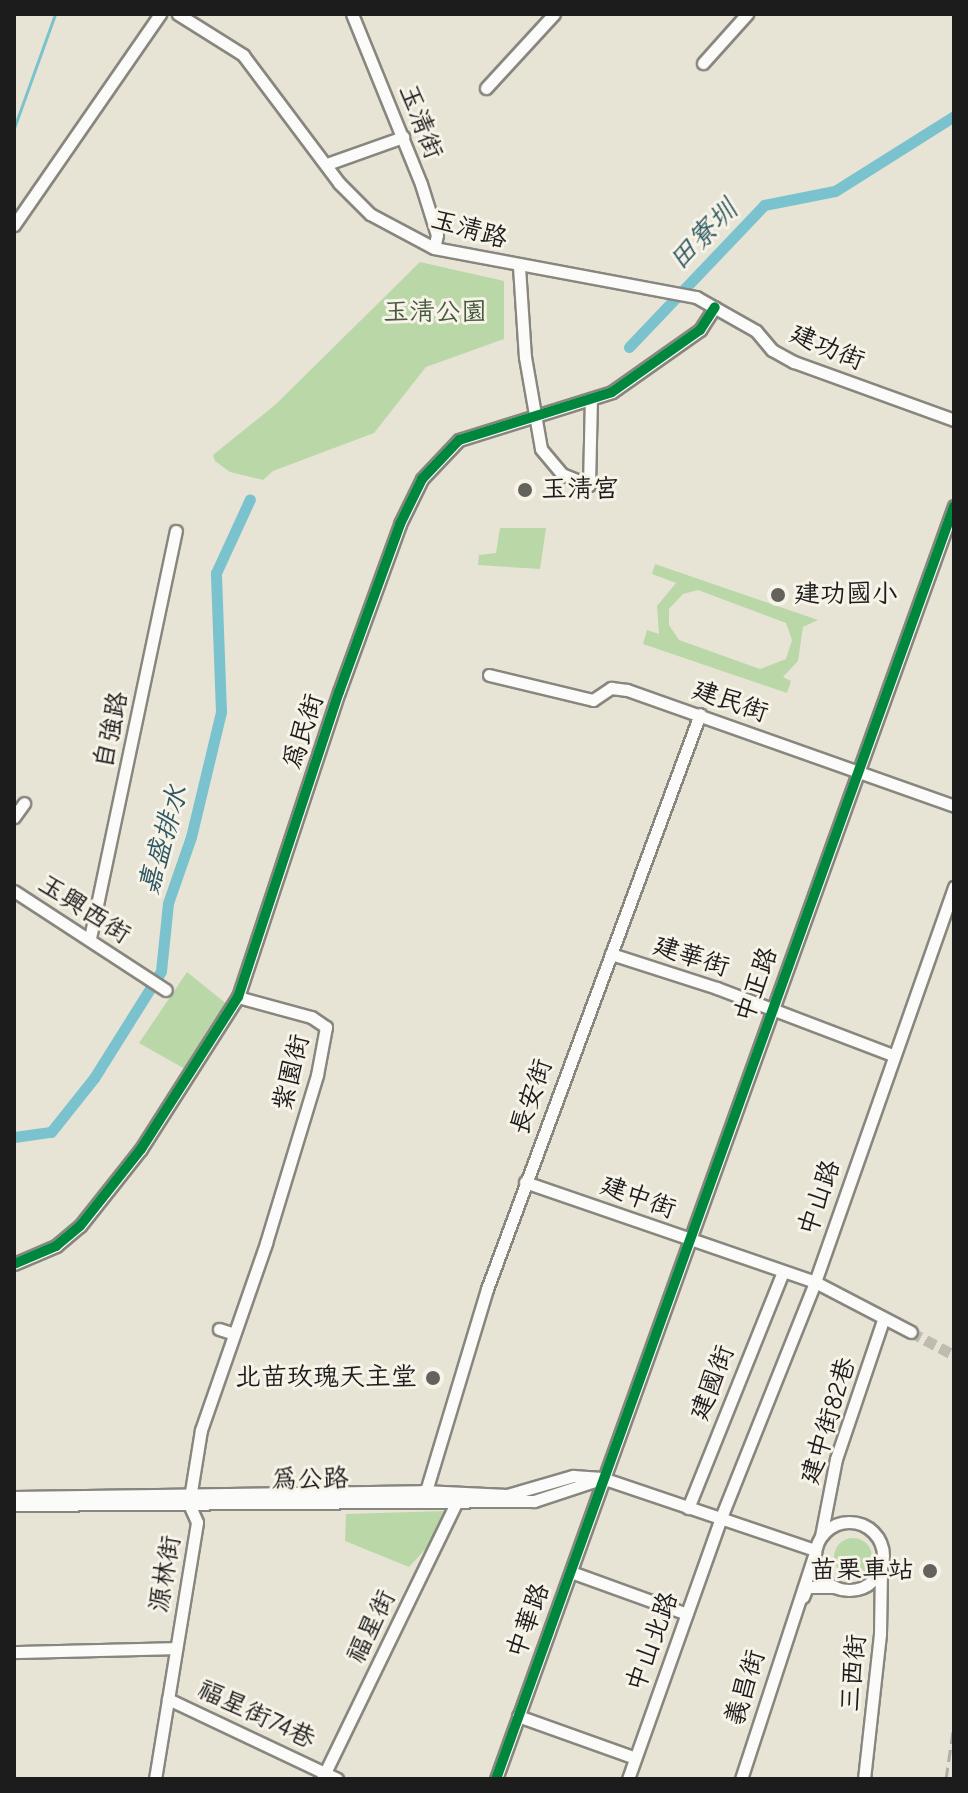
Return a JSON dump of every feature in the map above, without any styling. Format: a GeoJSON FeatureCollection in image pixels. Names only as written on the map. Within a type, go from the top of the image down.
{"type":"FeatureCollection","features":[{"type":"Feature","properties":{"kind":"street"},"geometry":{"type":"LineString","coordinates":[[14,225],[160,14]]}},
{"type":"Feature","properties":{"kind":"street","name":"玉清路"},"geometry":{"type":"LineString","coordinates":[[178,14],[243,55],[370,214],[434,248],[519,267],[696,297]]}},
{"type":"Feature","properties":{"kind":"street","name":"玉清街"},"geometry":{"type":"LineString","coordinates":[[352,14],[403,137],[437,235],[434,248]]}},
{"type":"Feature","properties":{"kind":"street"},"geometry":{"type":"LineString","coordinates":[[486,88],[554,14]]}},
{"type":"Feature","properties":{"kind":"street"},"geometry":{"type":"LineString","coordinates":[[703,63],[747,14]]}},
{"type":"Feature","properties":{"kind":"street"},"geometry":{"type":"LineString","coordinates":[[327,164],[403,137]]}},
{"type":"Feature","properties":{"kind":"street"},"geometry":{"type":"LineString","coordinates":[[519,267],[533,419],[541,449],[551,463],[589,485],[591,399]]}},
{"type":"Feature","properties":{"kind":"street","name":"建功街"},"geometry":{"type":"LineString","coordinates":[[696,297],[794,362],[954,420]]}},
{"type":"Feature","properties":{"kind":"street","name":"為民街"},"geometry":{"type":"LineString","coordinates":[[14,1264],[56,1246],[80,1226],[141,1149],[238,997],[339,692],[416,490],[459,440],[612,392],[700,330],[715,307]]}},
{"type":"Feature","properties":{"kind":"street","name":"中正路"},"geometry":{"type":"LineString","coordinates":[[602,1478],[954,506]]}},
{"type":"Feature","properties":{"kind":"street","name":"自強路"},"geometry":{"type":"LineString","coordinates":[[90,938],[176,531]]}},
{"type":"Feature","properties":{"kind":"street","name":"建民街"},"geometry":{"type":"LineString","coordinates":[[489,675],[593,700],[611,688],[627,690],[954,806]]}},
{"type":"Feature","properties":{"kind":"street","name":"長安街"},"geometry":{"type":"LineString","coordinates":[[423,1496],[525,1182],[700,714]]}},
{"type":"Feature","properties":{"kind":"street"},"geometry":{"type":"LineString","coordinates":[[14,817],[24,803]]}},
{"type":"Feature","properties":{"kind":"street","name":"中山路"},"geometry":{"type":"LineString","coordinates":[[720,1520],[815,1282],[892,1055],[954,887]]}},
{"type":"Feature","properties":{"kind":"street","name":"玉興西街"},"geometry":{"type":"LineString","coordinates":[[14,891],[166,990]]}},
{"type":"Feature","properties":{"kind":"street","name":"建華街"},"geometry":{"type":"LineString","coordinates":[[611,954],[772,1008],[892,1055]]}},
{"type":"Feature","properties":{"kind":"street","name":"紫園街"},"geometry":{"type":"LineString","coordinates":[[238,997],[311,1017],[326,1027],[317,1075],[274,1219]]}},
{"type":"Feature","properties":{"kind":"street","name":"建中街"},"geometry":{"type":"LineString","coordinates":[[525,1182],[782,1274],[815,1282],[911,1332]]}},
{"type":"Feature","properties":{"kind":"street","name":"源林街"},"geometry":{"type":"LineString","coordinates":[[155,1779],[197,1522],[189,1499],[205,1417],[231,1333],[274,1219]]}},
{"type":"Feature","properties":{"kind":"street","name":"建國街"},"geometry":{"type":"LineString","coordinates":[[688,1508],[782,1274]]}},
{"type":"Feature","properties":{"kind":"street","name":"建中街82巷"},"geometry":{"type":"LineString","coordinates":[[821,1536],[836,1459],[883,1320]]}},
{"type":"Feature","properties":{"kind":"street"},"geometry":{"type":"LineString","coordinates":[[219,1329],[231,1333]]}},
{"type":"Feature","properties":{"kind":"street"},"geometry":{"type":"LineString","coordinates":[[602,1478],[815,1552]]}},
{"type":"Feature","properties":{"kind":"street","name":"為公路"},"geometry":{"type":"LineString","coordinates":[[14,1505],[423,1496],[534,1501],[602,1478]]}},
{"type":"Feature","properties":{"kind":"street","name":"中華路"},"geometry":{"type":"LineString","coordinates":[[496,1779],[602,1478]]}},
{"type":"Feature","properties":{"kind":"street","name":"為公路"},"geometry":{"type":"LineString","coordinates":[[14,1497],[189,1499]]}},
{"type":"Feature","properties":{"kind":"street","name":"福星街"},"geometry":{"type":"LineString","coordinates":[[323,1776],[458,1498]]}},
{"type":"Feature","properties":{"kind":"street","name":"中山北路"},"geometry":{"type":"LineString","coordinates":[[628,1779],[720,1520]]}},
{"type":"Feature","properties":{"kind":"street"},"geometry":{"type":"LineString","coordinates":[[793,1610],[807,1587],[857,1590],[881,1570],[883,1546],[870,1527],[838,1523],[821,1536],[815,1552],[820,1574],[835,1587]]}},
{"type":"Feature","properties":{"kind":"street","name":"義昌街"},"geometry":{"type":"LineString","coordinates":[[741,1779],[793,1610],[815,1552]]}},
{"type":"Feature","properties":{"kind":"street","name":"三西街"},"geometry":{"type":"LineString","coordinates":[[864,1779],[880,1634],[881,1570]]}},
{"type":"Feature","properties":{"kind":"street"},"geometry":{"type":"LineString","coordinates":[[571,1572],[687,1614]]}},
{"type":"Feature","properties":{"kind":"street"},"geometry":{"type":"LineString","coordinates":[[14,1652],[175,1648]]}},
{"type":"Feature","properties":{"kind":"street","name":"福星街74巷"},"geometry":{"type":"LineString","coordinates":[[168,1699],[323,1776],[337,1779]]}},
{"type":"Feature","properties":{"kind":"street"},"geometry":{"type":"LineString","coordinates":[[518,1716],[635,1758]]}},
{"type":"Feature","properties":{"kind":"green space","name":"玉清公園"},"geometry":{"type":"Polygon","coordinates":[[[420,262],[504,281],[504,339],[426,367],[374,433],[273,471],[263,480],[230,472],[215,461],[213,455],[275,405],[420,262]]]}},
{"type":"Feature","properties":{"kind":"green space"},"geometry":{"type":"Polygon","coordinates":[[[500,528],[546,528],[540,569],[478,565],[479,555],[496,553],[500,528]]]}},
{"type":"Feature","properties":{"kind":"green space"},"geometry":{"type":"Polygon","coordinates":[[[655,564],[818,620],[803,627],[798,661],[783,677],[791,681],[787,693],[643,644],[647,630],[659,634],[657,606],[676,583],[652,574],[655,564]],[[698,590],[683,594],[669,609],[669,625],[679,640],[760,669],[786,659],[792,640],[786,623],[698,590]]]}},
{"type":"Feature","properties":{"kind":"green space"},"geometry":{"type":"Polygon","coordinates":[[[187,972],[228,1005],[185,1069],[139,1043],[187,972]]]}},
{"type":"Feature","properties":{"kind":"green space"},"geometry":{"type":"Polygon","coordinates":[[[446,1511],[431,1543],[409,1567],[345,1541],[346,1514],[446,1511]]]}},
{"type":"Feature","properties":{"kind":"green space"},"geometry":{"type":"Polygon","coordinates":[[[853,1538],[867,1543],[872,1557],[867,1571],[853,1576],[839,1571],[834,1557],[839,1543],[853,1538]]]}},
{"type":"Feature","properties":{"kind":"waterway"},"geometry":{"type":"LineString","coordinates":[[14,128],[55,14]]}},
{"type":"Feature","properties":{"kind":"waterway","name":"田寮圳"},"geometry":{"type":"LineString","coordinates":[[629,347],[764,205],[835,191],[954,116]]}},
{"type":"Feature","properties":{"kind":"waterway","name":"嘉盛排水"},"geometry":{"type":"LineString","coordinates":[[14,1137],[51,1132],[94,1078],[161,971],[168,903],[191,837],[221,712],[216,573],[250,499]]}},
{"type":"Feature","properties":{"kind":"tunnel"},"geometry":{"type":"LineString","coordinates":[[911,1332],[954,1355]]}},
{"type":"Feature","properties":{"kind":"railway"},"geometry":{"type":"LineString","coordinates":[[946,1779],[954,1725]]}},
{"type":"Feature","properties":{"kind":"cycle path"},"geometry":{"type":"LineString","coordinates":[[14,1264],[56,1246],[80,1226],[141,1149],[238,997],[339,692],[400,524],[422,479],[459,440],[612,392],[700,330],[715,307]]}},
{"type":"Feature","properties":{"kind":"cycle path"},"geometry":{"type":"LineString","coordinates":[[496,1779],[954,506]]}},
{"type":"Feature","properties":{"kind":"place","name":"玉清宮"},"geometry":{"type":"Point","coordinates":[525,490]}},
{"type":"Feature","properties":{"kind":"place","name":"建功國小"},"geometry":{"type":"Point","coordinates":[778,595]}},
{"type":"Feature","properties":{"kind":"place","name":"北苗玫瑰天主堂"},"geometry":{"type":"Point","coordinates":[433,1378]}},
{"type":"Feature","properties":{"kind":"place","name":"苗栗車站"},"geometry":{"type":"Point","coordinates":[930,1571]}}]}
